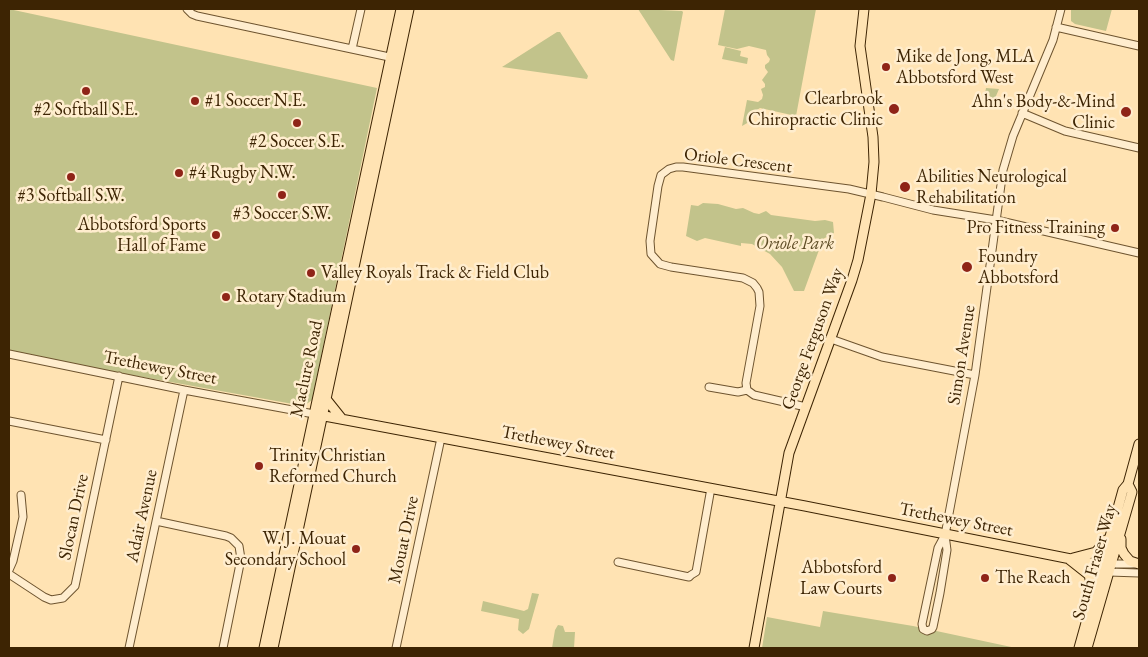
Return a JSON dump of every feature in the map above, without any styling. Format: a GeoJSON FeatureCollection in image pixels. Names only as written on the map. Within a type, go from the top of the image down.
{"type":"FeatureCollection","features":[{"type":"Feature","properties":{"kind":"main road","name":"Maclure Road"},"geometry":{"type":"LineString","coordinates":[[273,648],[318,415],[326,399],[395,58],[401,9]]}},
{"type":"Feature","properties":{"kind":"main road","name":"Maclure Road"},"geometry":{"type":"LineString","coordinates":[[264,648],[318,415],[395,58],[409,9]]}},
{"type":"Feature","properties":{"kind":"main road","name":"George Ferguson Way"},"geometry":{"type":"LineString","coordinates":[[754,648],[789,453],[858,260],[871,194],[874,162],[860,46],[864,9]]}},
{"type":"Feature","properties":{"kind":"main road"},"geometry":{"type":"LineString","coordinates":[[326,399],[342,419]]}},
{"type":"Feature","properties":{"kind":"main road","name":"Trethewey Street"},"geometry":{"type":"LineString","coordinates":[[318,415],[711,488],[1102,565]]}},
{"type":"Feature","properties":{"kind":"main road","name":"South Fraser Way"},"geometry":{"type":"LineString","coordinates":[[1079,648],[1102,565],[1132,492],[1128,484],[1139,444]]}},
{"type":"Feature","properties":{"kind":"main road"},"geometry":{"type":"LineString","coordinates":[[1068,559],[1096,552],[1116,532],[1124,554],[1130,560],[1139,564]]}},
{"type":"Feature","properties":{"kind":"main road","name":"South Fraser Way"},"geometry":{"type":"LineString","coordinates":[[1087,648],[1110,567],[1116,532]]}},
{"type":"Feature","properties":{"kind":"main road"},"geometry":{"type":"LineString","coordinates":[[1068,559],[1088,575],[1093,593]]}},
{"type":"Feature","properties":{"kind":"street"},"geometry":{"type":"LineString","coordinates":[[187,9],[197,16],[395,58]]}},
{"type":"Feature","properties":{"kind":"street"},"geometry":{"type":"LineString","coordinates":[[352,49],[361,9]]}},
{"type":"Feature","properties":{"kind":"street","name":"Simon Avenue"},"geometry":{"type":"LineString","coordinates":[[945,535],[975,375],[996,220],[1007,155],[1022,113],[1051,45],[1061,9]]}},
{"type":"Feature","properties":{"kind":"street"},"geometry":{"type":"LineString","coordinates":[[1056,27],[1139,46]]}},
{"type":"Feature","properties":{"kind":"street"},"geometry":{"type":"LineString","coordinates":[[1022,113],[1065,131],[1139,148]]}},
{"type":"Feature","properties":{"kind":"street","name":"Oriole Crescent"},"geometry":{"type":"LineString","coordinates":[[747,390],[746,383],[760,306],[759,292],[753,283],[743,278],[671,267],[660,264],[651,254],[650,241],[661,175],[669,169],[683,167],[871,194]]}},
{"type":"Feature","properties":{"kind":"street"},"geometry":{"type":"LineString","coordinates":[[871,194],[933,210],[996,220],[1139,253]]}},
{"type":"Feature","properties":{"kind":"street"},"geometry":{"type":"LineString","coordinates":[[831,339],[882,357],[975,375]]}},
{"type":"Feature","properties":{"kind":"street","name":"Trethewey Street"},"geometry":{"type":"LineString","coordinates":[[9,354],[318,415]]}},
{"type":"Feature","properties":{"kind":"street","name":"Slocan Drive"},"geometry":{"type":"LineString","coordinates":[[9,574],[51,600],[63,598],[75,586],[119,376]]}},
{"type":"Feature","properties":{"kind":"street"},"geometry":{"type":"LineString","coordinates":[[709,387],[738,392],[747,390],[754,395],[806,407]]}},
{"type":"Feature","properties":{"kind":"street","name":"Adair Avenue"},"geometry":{"type":"LineString","coordinates":[[129,648],[184,390]]}},
{"type":"Feature","properties":{"kind":"street"},"geometry":{"type":"LineString","coordinates":[[9,421],[106,440]]}},
{"type":"Feature","properties":{"kind":"street","name":"Mouat Drive"},"geometry":{"type":"LineString","coordinates":[[396,648],[441,438]]}},
{"type":"Feature","properties":{"kind":"street"},"geometry":{"type":"LineString","coordinates":[[618,562],[689,577],[696,572],[711,488]]}},
{"type":"Feature","properties":{"kind":"street"},"geometry":{"type":"LineString","coordinates":[[9,570],[13,561],[22,517],[22,495]]}},
{"type":"Feature","properties":{"kind":"street"},"geometry":{"type":"LineString","coordinates":[[156,521],[226,536],[239,546],[241,559],[223,648]]}},
{"type":"Feature","properties":{"kind":"street"},"geometry":{"type":"LineString","coordinates":[[945,535],[947,550],[934,626],[927,631],[923,629],[922,624],[938,548],[945,535]]}},
{"type":"Feature","properties":{"kind":"street"},"geometry":{"type":"LineString","coordinates":[[1110,567],[1139,564]]}},
{"type":"Feature","properties":{"kind":"street"},"geometry":{"type":"LineString","coordinates":[[1102,565],[1139,574]]}},
{"type":"Feature","properties":{"kind":"green space"},"geometry":{"type":"Polygon","coordinates":[[[9,9],[377,88],[312,400],[304,406],[115,372],[9,350],[9,9]]]}},
{"type":"Feature","properties":{"kind":"green space"},"geometry":{"type":"Polygon","coordinates":[[[638,9],[683,12],[674,61],[671,60],[638,9]]]}},
{"type":"Feature","properties":{"kind":"green space"},"geometry":{"type":"Polygon","coordinates":[[[725,9],[816,9],[796,116],[760,108],[752,113],[749,122],[742,126],[747,100],[758,102],[762,99],[761,89],[765,87],[765,84],[762,80],[768,72],[765,65],[770,59],[766,50],[749,46],[737,49],[718,45],[725,9]]]}},
{"type":"Feature","properties":{"kind":"green space"},"geometry":{"type":"Polygon","coordinates":[[[1071,9],[1112,9],[1106,31],[1075,24],[1071,21],[1071,9]]]}},
{"type":"Feature","properties":{"kind":"green space"},"geometry":{"type":"Polygon","coordinates":[[[557,32],[560,32],[588,76],[587,79],[502,67],[557,32]]]}},
{"type":"Feature","properties":{"kind":"green space"},"geometry":{"type":"Polygon","coordinates":[[[725,47],[741,51],[740,56],[748,58],[747,64],[722,59],[725,47]]]}},
{"type":"Feature","properties":{"kind":"green space"},"geometry":{"type":"Polygon","coordinates":[[[986,88],[999,89],[993,103],[989,101],[990,96],[985,94],[986,88]]]}},
{"type":"Feature","properties":{"kind":"green space","name":"Oriole Park"},"geometry":{"type":"Polygon","coordinates":[[[703,203],[718,204],[736,209],[743,208],[759,214],[766,211],[771,215],[815,221],[825,220],[833,222],[834,233],[823,239],[804,291],[794,291],[782,267],[770,254],[752,244],[741,243],[741,246],[705,238],[697,241],[686,236],[691,205],[698,206],[703,203]]]}},
{"type":"Feature","properties":{"kind":"green space"},"geometry":{"type":"Polygon","coordinates":[[[532,593],[539,594],[529,629],[523,634],[518,630],[519,619],[481,611],[483,601],[524,611],[528,609],[532,593]]]}},
{"type":"Feature","properties":{"kind":"green space"},"geometry":{"type":"Polygon","coordinates":[[[823,611],[913,626],[1016,648],[762,648],[767,617],[820,627],[823,611]]]}},
{"type":"Feature","properties":{"kind":"green space"},"geometry":{"type":"Polygon","coordinates":[[[558,625],[563,626],[565,632],[575,632],[574,648],[552,648],[555,630],[558,625]]]}},
{"type":"Feature","properties":{"kind":"place","name":"Mike de Jong, MLA Abbotsford West"},"geometry":{"type":"Point","coordinates":[886,67]}},
{"type":"Feature","properties":{"kind":"place","name":"#2 Softball S.E."},"geometry":{"type":"Point","coordinates":[86,91]}},
{"type":"Feature","properties":{"kind":"place","name":"#1 Soccer N.E."},"geometry":{"type":"Point","coordinates":[195,101]}},
{"type":"Feature","properties":{"kind":"place","name":"Clearbrook Chiropractic Clinic"},"geometry":{"type":"Point","coordinates":[894,109]}},
{"type":"Feature","properties":{"kind":"place","name":"Ahn's Body-&-Mind Clinic"},"geometry":{"type":"Point","coordinates":[1126,112]}},
{"type":"Feature","properties":{"kind":"place","name":"#2 Soccer S.E."},"geometry":{"type":"Point","coordinates":[297,123]}},
{"type":"Feature","properties":{"kind":"place","name":"#4 Rugby N.W."},"geometry":{"type":"Point","coordinates":[179,173]}},
{"type":"Feature","properties":{"kind":"place","name":"#3 Softball S.W."},"geometry":{"type":"Point","coordinates":[71,177]}},
{"type":"Feature","properties":{"kind":"place","name":"Abilities Neurological Rehabilitation"},"geometry":{"type":"Point","coordinates":[905,187]}},
{"type":"Feature","properties":{"kind":"place","name":"#3 Soccer S.W."},"geometry":{"type":"Point","coordinates":[282,195]}},
{"type":"Feature","properties":{"kind":"place","name":"Pro Fitness Training"},"geometry":{"type":"Point","coordinates":[1115,228]}},
{"type":"Feature","properties":{"kind":"place","name":"Abbotsford Sports Hall of Fame"},"geometry":{"type":"Point","coordinates":[216,235]}},
{"type":"Feature","properties":{"kind":"place","name":"Foundry Abbotsford"},"geometry":{"type":"Point","coordinates":[967,267]}},
{"type":"Feature","properties":{"kind":"place","name":"Valley Royals Track & Field Club"},"geometry":{"type":"Point","coordinates":[311,273]}},
{"type":"Feature","properties":{"kind":"place","name":"Rotary Stadium"},"geometry":{"type":"Point","coordinates":[226,297]}},
{"type":"Feature","properties":{"kind":"place","name":"Trinity Christian Reformed Church"},"geometry":{"type":"Point","coordinates":[259,466]}},
{"type":"Feature","properties":{"kind":"place","name":"W. J. Mouat Secondary School"},"geometry":{"type":"Point","coordinates":[356,549]}},
{"type":"Feature","properties":{"kind":"place","name":"Abbotsford Law Courts"},"geometry":{"type":"Point","coordinates":[892,578]}},
{"type":"Feature","properties":{"kind":"place","name":"The Reach"},"geometry":{"type":"Point","coordinates":[985,578]}}]}
